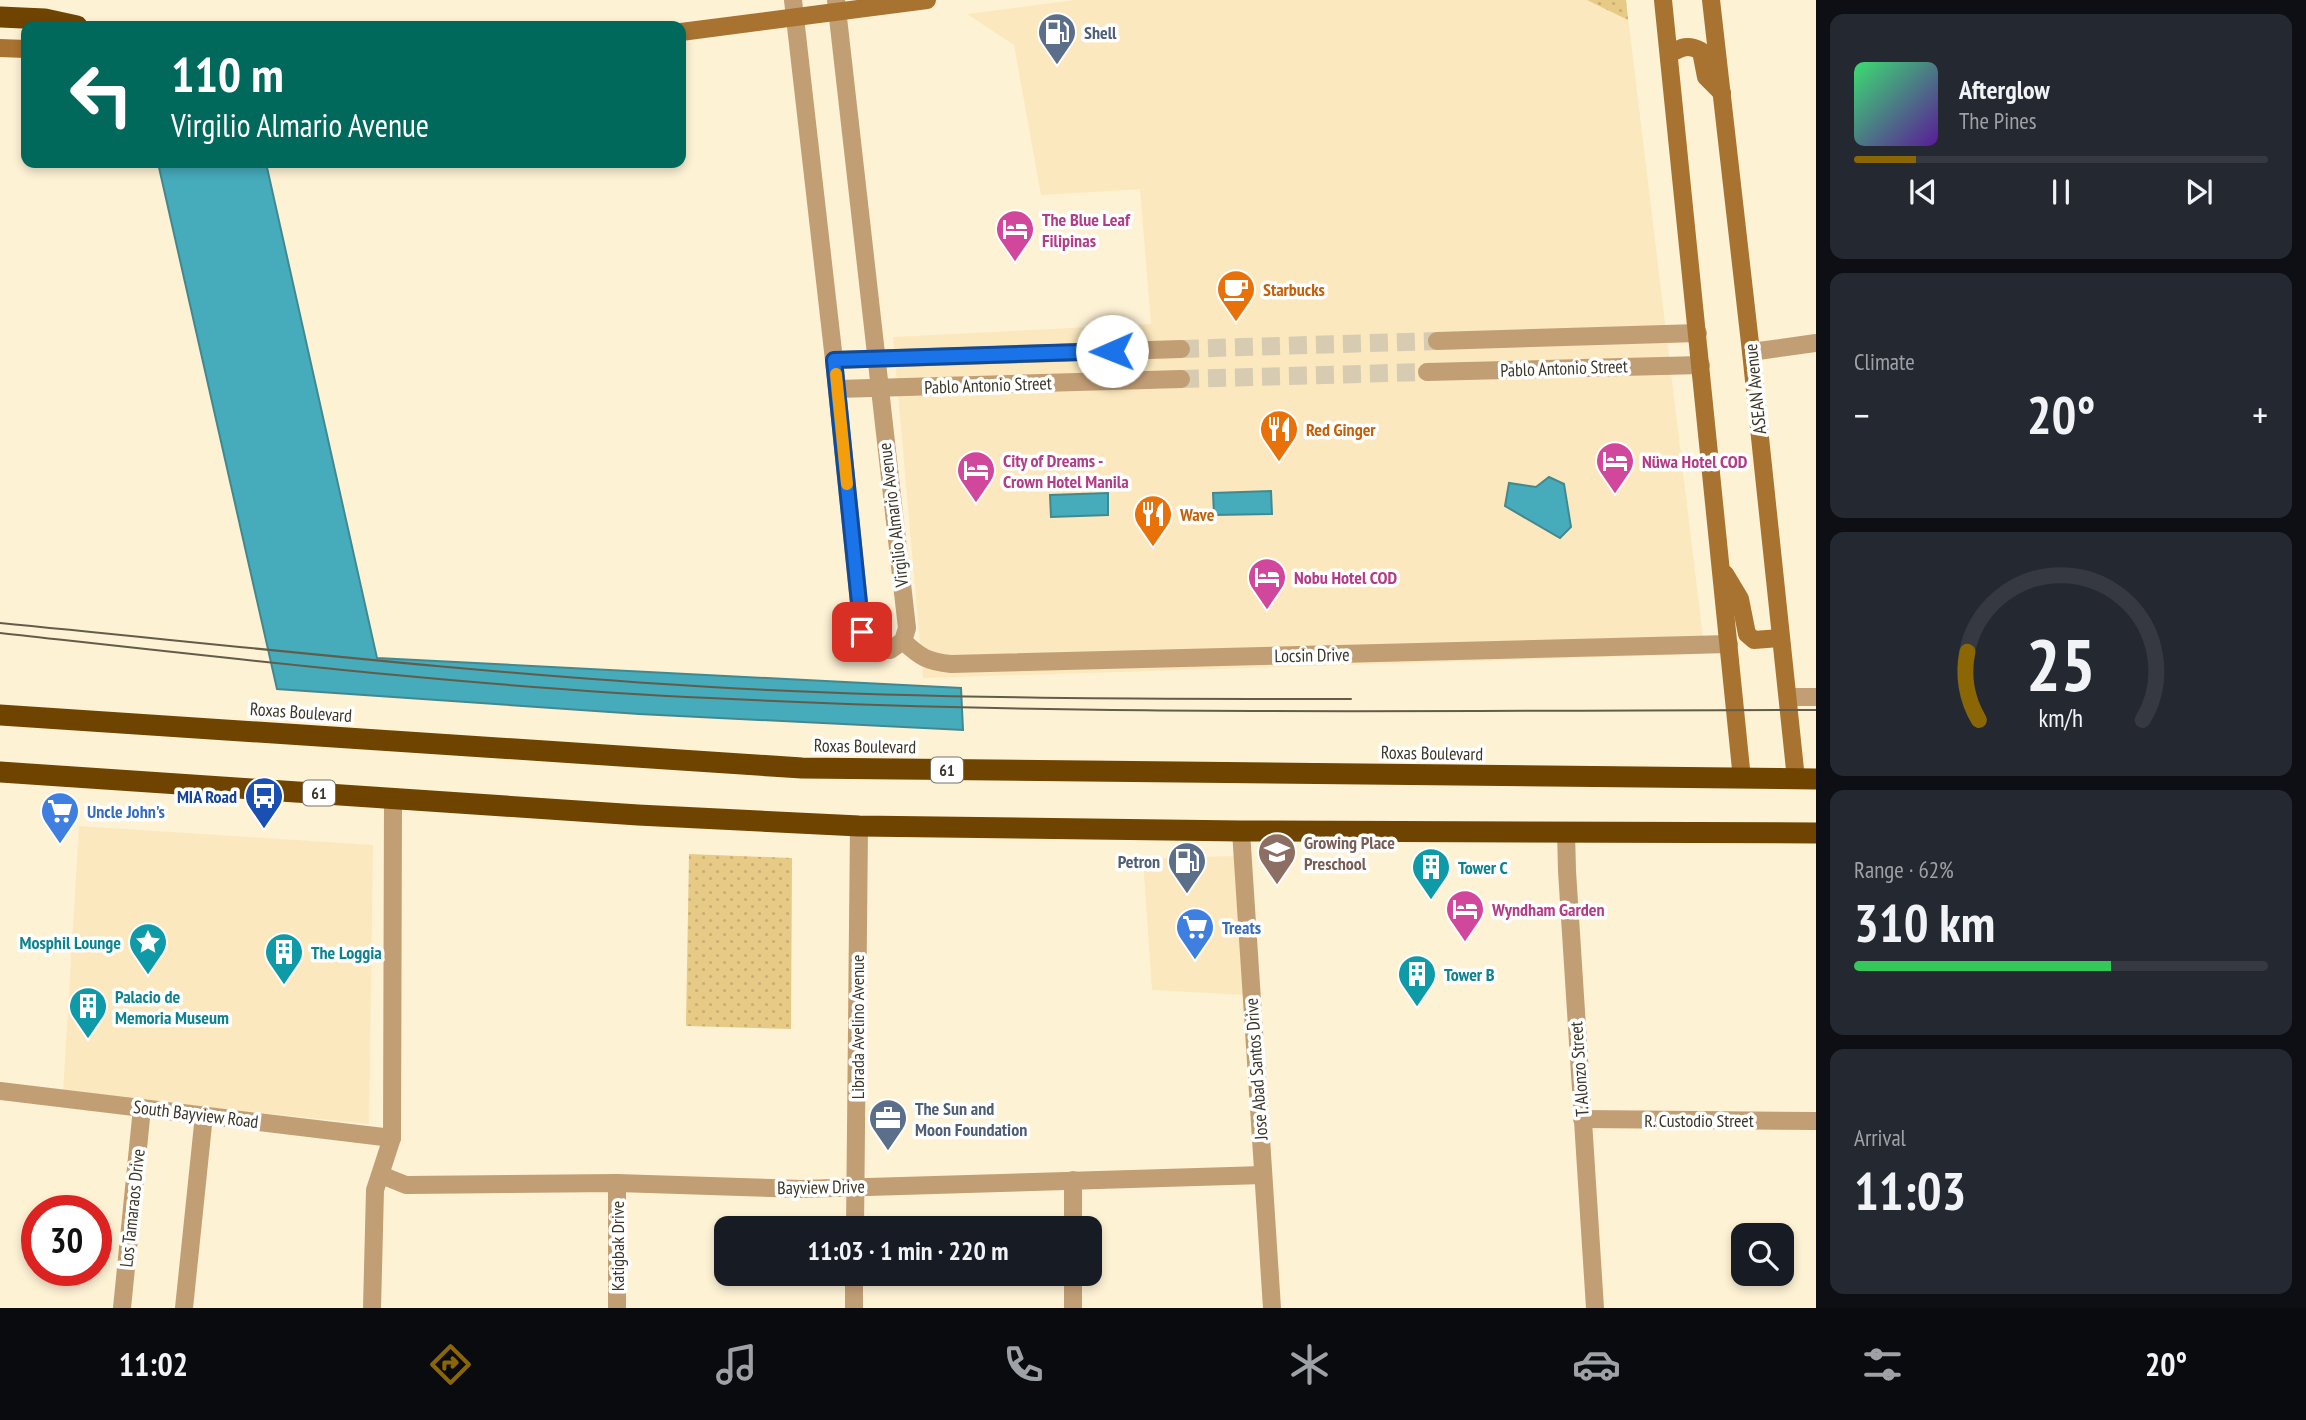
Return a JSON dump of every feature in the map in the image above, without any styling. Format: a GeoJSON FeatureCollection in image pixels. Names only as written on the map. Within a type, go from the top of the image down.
{"type":"FeatureCollection","features":[{"type":"Feature","properties":{"kind":"highway"},"geometry":{"type":"LineString","coordinates":[[0,18],[54,21]]}},
{"type":"Feature","properties":{"kind":"highway","name":"Roxas Boulevard"},"geometry":{"type":"LineString","coordinates":[[0,715],[802,768],[1806,779]]}},
{"type":"Feature","properties":{"kind":"highway","name":"61"},"geometry":{"type":"LineString","coordinates":[[0,772],[638,816],[859,825],[1241,831],[1816,833]]}},
{"type":"Feature","properties":{"kind":"street"},"geometry":{"type":"LineString","coordinates":[[686,31],[794,8],[927,0]]}},
{"type":"Feature","properties":{"kind":"street"},"geometry":{"type":"LineString","coordinates":[[1663,0],[1742,779]]}},
{"type":"Feature","properties":{"kind":"street","name":"ASEAN Avenue"},"geometry":{"type":"LineString","coordinates":[[1711,0],[1788,696],[1806,779]]}},
{"type":"Feature","properties":{"kind":"street","name":"Virgilio Almario Avenue"},"geometry":{"type":"LineString","coordinates":[[837,6],[907,628],[903,641]]}},
{"type":"Feature","properties":{"kind":"street"},"geometry":{"type":"LineString","coordinates":[[794,8],[862,632],[866,642],[882,651],[890,650],[903,641]]}},
{"type":"Feature","properties":{"kind":"street"},"geometry":{"type":"LineString","coordinates":[[1670,54],[1682,47],[1692,46],[1701,51],[1706,77],[1722,93]]}},
{"type":"Feature","properties":{"kind":"street"},"geometry":{"type":"LineString","coordinates":[[0,48],[21,49]]}},
{"type":"Feature","properties":{"kind":"street","name":"Pablo Antonio Street"},"geometry":{"type":"LineString","coordinates":[[1437,341],[1698,333]]}},
{"type":"Feature","properties":{"kind":"street"},"geometry":{"type":"LineString","coordinates":[[1751,352],[1816,343]]}},
{"type":"Feature","properties":{"kind":"street","name":"Pablo Antonio Street"},"geometry":{"type":"LineString","coordinates":[[834,360],[1181,349]]}},
{"type":"Feature","properties":{"kind":"street","name":"Pablo Antonio Street"},"geometry":{"type":"LineString","coordinates":[[1427,372],[1701,365]]}},
{"type":"Feature","properties":{"kind":"street","name":"Pablo Antonio Street"},"geometry":{"type":"LineString","coordinates":[[837,390],[1181,379]]}},
{"type":"Feature","properties":{"kind":"street"},"geometry":{"type":"LineString","coordinates":[[1721,569],[1740,599],[1747,634],[1754,640],[1781,638]]}},
{"type":"Feature","properties":{"kind":"street","name":"Locsin Drive"},"geometry":{"type":"LineString","coordinates":[[903,641],[932,662],[951,664],[1729,644]]}},
{"type":"Feature","properties":{"kind":"street"},"geometry":{"type":"LineString","coordinates":[[1788,696],[1816,697]]}},
{"type":"Feature","properties":{"kind":"street"},"geometry":{"type":"LineString","coordinates":[[372,1308],[375,1190],[392,1138],[393,799]]}},
{"type":"Feature","properties":{"kind":"street","name":"Librada Avelino Avenue"},"geometry":{"type":"LineString","coordinates":[[855,1216],[859,825]]}},
{"type":"Feature","properties":{"kind":"street","name":"Jose Abad Santos Drive"},"geometry":{"type":"LineString","coordinates":[[1241,831],[1272,1308]]}},
{"type":"Feature","properties":{"kind":"street","name":"T. Alonzo Street"},"geometry":{"type":"LineString","coordinates":[[1566,831],[1595,1308]]}},
{"type":"Feature","properties":{"kind":"street","name":"South Bayview Road"},"geometry":{"type":"LineString","coordinates":[[0,1091],[392,1138]]}},
{"type":"Feature","properties":{"kind":"street","name":"Los Tamaraos Drive"},"geometry":{"type":"LineString","coordinates":[[122,1308],[142,1108]]}},
{"type":"Feature","properties":{"kind":"street"},"geometry":{"type":"LineString","coordinates":[[184,1308],[204,1115]]}},
{"type":"Feature","properties":{"kind":"street","name":"R. Custodio Street"},"geometry":{"type":"LineString","coordinates":[[1582,1119],[1816,1121]]}},
{"type":"Feature","properties":{"kind":"street","name":"Bayview Drive"},"geometry":{"type":"LineString","coordinates":[[381,1175],[406,1185],[617,1183],[801,1189],[1263,1175]]}},
{"type":"Feature","properties":{"kind":"street"},"geometry":{"type":"LineString","coordinates":[[1073,1180],[1073,1216]]}},
{"type":"Feature","properties":{"kind":"street","name":"Katigbak Drive"},"geometry":{"type":"LineString","coordinates":[[617,1183],[617,1308]]}},
{"type":"Feature","properties":{"kind":"street"},"geometry":{"type":"LineString","coordinates":[[854,1286],[854,1308]]}},
{"type":"Feature","properties":{"kind":"street"},"geometry":{"type":"LineString","coordinates":[[1073,1286],[1073,1308]]}},
{"type":"Feature","properties":{"kind":"shaded area"},"geometry":{"type":"Polygon","coordinates":[[[1075,0],[1626,0],[1705,654],[923,678],[893,337],[1151,324],[1140,190],[1144,189],[1041,195],[1014,45],[967,14],[1075,0]]]}},
{"type":"Feature","properties":{"kind":"shaded area"},"geometry":{"type":"Polygon","coordinates":[[[1587,0],[1626,0],[1628,20],[1587,0]]]}},
{"type":"Feature","properties":{"kind":"shaded area"},"geometry":{"type":"Polygon","coordinates":[[[79,826],[373,845],[369,1124],[63,1093],[79,826]]]}},
{"type":"Feature","properties":{"kind":"shaded area"},"geometry":{"type":"Polygon","coordinates":[[[689,854],[792,858],[791,1029],[686,1026],[689,854]]]}},
{"type":"Feature","properties":{"kind":"shaded area"},"geometry":{"type":"Polygon","coordinates":[[[1235,856],[1246,995],[1152,990],[1143,859],[1235,856]]]}},
{"type":"Feature","properties":{"kind":"water"},"geometry":{"type":"Polygon","coordinates":[[[159,168],[267,168],[377,658],[961,688],[963,730],[639,714],[277,689],[159,168]]]}},
{"type":"Feature","properties":{"kind":"water"},"geometry":{"type":"Polygon","coordinates":[[[1549,477],[1564,484],[1571,527],[1560,538],[1505,506],[1509,483],[1536,487],[1549,477]]]}},
{"type":"Feature","properties":{"kind":"water"},"geometry":{"type":"Polygon","coordinates":[[[1271,491],[1272,514],[1214,515],[1213,493],[1271,491]]]}},
{"type":"Feature","properties":{"kind":"water"},"geometry":{"type":"Polygon","coordinates":[[[1108,493],[1108,515],[1051,517],[1050,495],[1108,493]]]}},
{"type":"Feature","properties":{"kind":"pier"},"geometry":{"type":"Polygon","coordinates":[[[120,0],[234,0],[239,21],[124,21],[120,0]]]}},
{"type":"Feature","properties":{"kind":"tunnel"},"geometry":{"type":"LineString","coordinates":[[1181,349],[1437,341]]}},
{"type":"Feature","properties":{"kind":"tunnel"},"geometry":{"type":"LineString","coordinates":[[1181,379],[1427,372]]}},
{"type":"Feature","properties":{"kind":"tram line"},"geometry":{"type":"LineString","coordinates":[[0,623],[444,667],[711,687],[951,696],[1351,699]]}},
{"type":"Feature","properties":{"kind":"tram line"},"geometry":{"type":"LineString","coordinates":[[0,633],[532,687],[848,704],[1263,711],[1816,710]]}},
{"type":"Feature","properties":{"kind":"slow traffic"},"geometry":{"type":"LineString","coordinates":[[836,374],[847,484]]}},
{"type":"Feature","properties":{"kind":"place","name":"Shell"},"geometry":{"type":"Point","coordinates":[1057,66]}},
{"type":"Feature","properties":{"kind":"place","name":"The Blue Leaf Filipinas"},"geometry":{"type":"Point","coordinates":[1015,263]}},
{"type":"Feature","properties":{"kind":"place","name":"Starbucks"},"geometry":{"type":"Point","coordinates":[1236,323]}},
{"type":"Feature","properties":{"kind":"place","name":"Red Ginger"},"geometry":{"type":"Point","coordinates":[1279,463]}},
{"type":"Feature","properties":{"kind":"place","name":"Nüwa Hotel COD"},"geometry":{"type":"Point","coordinates":[1615,495]}},
{"type":"Feature","properties":{"kind":"place","name":"City of Dreams - Crown Hotel Manila"},"geometry":{"type":"Point","coordinates":[976,504]}},
{"type":"Feature","properties":{"kind":"place","name":"Wave"},"geometry":{"type":"Point","coordinates":[1153,548]}},
{"type":"Feature","properties":{"kind":"place","name":"Nobu Hotel COD"},"geometry":{"type":"Point","coordinates":[1267,611]}},
{"type":"Feature","properties":{"kind":"place","name":"MIA Road"},"geometry":{"type":"Point","coordinates":[264,830]}},
{"type":"Feature","properties":{"kind":"place","name":"Uncle John's"},"geometry":{"type":"Point","coordinates":[60,845]}},
{"type":"Feature","properties":{"kind":"place","name":"Growing Place Preschool"},"geometry":{"type":"Point","coordinates":[1277,886]}},
{"type":"Feature","properties":{"kind":"place","name":"Petron"},"geometry":{"type":"Point","coordinates":[1187,895]}},
{"type":"Feature","properties":{"kind":"place","name":"Tower C"},"geometry":{"type":"Point","coordinates":[1431,901]}},
{"type":"Feature","properties":{"kind":"place","name":"Wyndham Garden"},"geometry":{"type":"Point","coordinates":[1465,943]}},
{"type":"Feature","properties":{"kind":"place","name":"Treats"},"geometry":{"type":"Point","coordinates":[1195,961]}},
{"type":"Feature","properties":{"kind":"place","name":"Mosphil Lounge"},"geometry":{"type":"Point","coordinates":[148,976]}},
{"type":"Feature","properties":{"kind":"place","name":"The Loggia"},"geometry":{"type":"Point","coordinates":[284,986]}},
{"type":"Feature","properties":{"kind":"place","name":"Tower B"},"geometry":{"type":"Point","coordinates":[1417,1008]}},
{"type":"Feature","properties":{"kind":"place","name":"Palacio de Memoria Museum"},"geometry":{"type":"Point","coordinates":[88,1040]}},
{"type":"Feature","properties":{"kind":"place","name":"The Sun and Moon Foundation"},"geometry":{"type":"Point","coordinates":[888,1152]}},
{"type":"Feature","properties":{"kind":"route"},"geometry":{"type":"LineString","coordinates":[[862,632],[834,360],[1112,351]]}}]}
